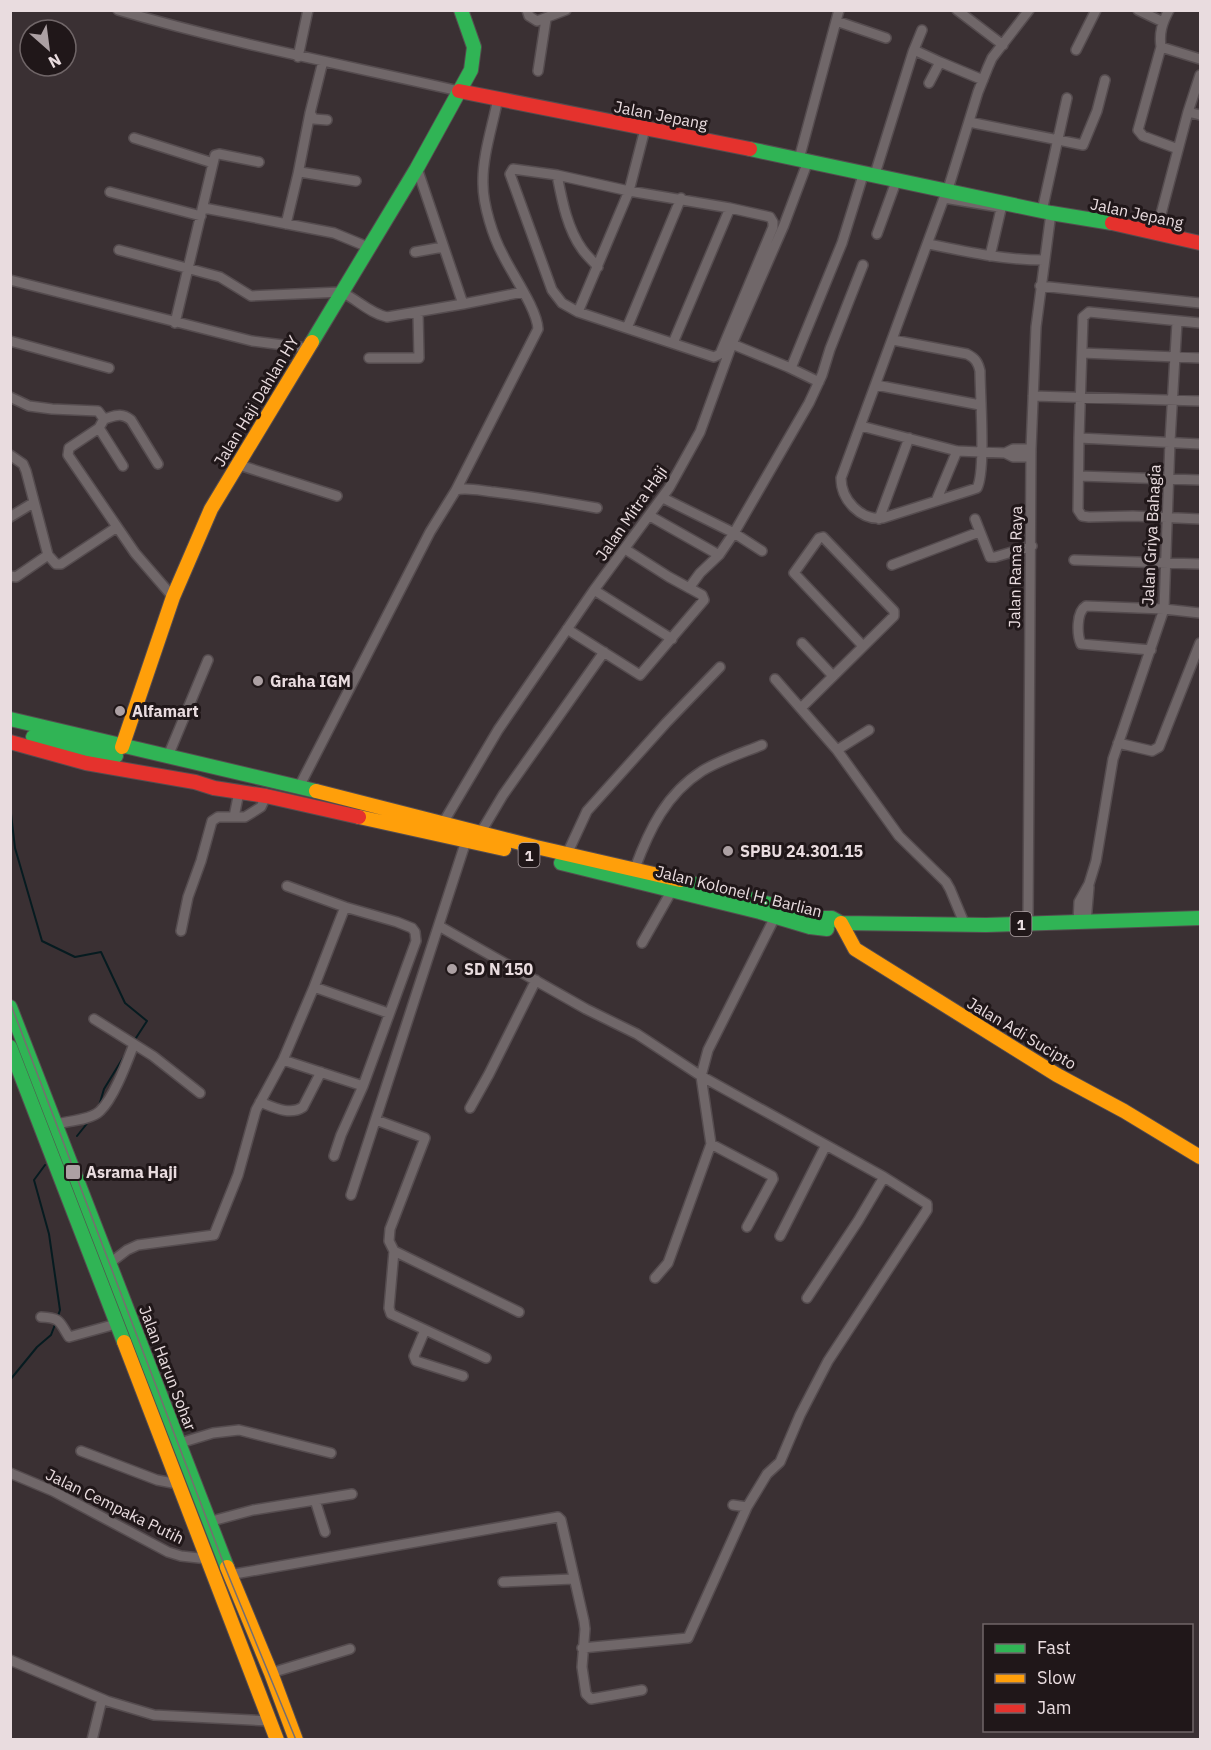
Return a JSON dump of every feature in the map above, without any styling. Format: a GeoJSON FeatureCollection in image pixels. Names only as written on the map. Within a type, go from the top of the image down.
{"type":"FeatureCollection","features":[{"type":"Feature","properties":{"kind":"main road","name":"Jalan Haji Dahlan HY"},"geometry":{"type":"LineString","coordinates":[[122,747],[173,597],[211,509],[236,464],[417,168],[476,59],[475,44],[461,10]]}},
{"type":"Feature","properties":{"kind":"main road","name":"Jalan Jepang"},"geometry":{"type":"LineString","coordinates":[[459,91],[870,173],[1200,243]]}},
{"type":"Feature","properties":{"kind":"main road","name":"1"},"geometry":{"type":"LineString","coordinates":[[10,719],[219,770]]}},
{"type":"Feature","properties":{"kind":"main road","name":"1"},"geometry":{"type":"LineString","coordinates":[[10,731],[116,756],[219,770]]}},
{"type":"Feature","properties":{"kind":"main road","name":"1"},"geometry":{"type":"LineString","coordinates":[[10,742],[86,763],[213,787]]}},
{"type":"Feature","properties":{"kind":"main road","name":"1"},"geometry":{"type":"LineString","coordinates":[[10,750],[91,772],[151,784],[195,790],[213,787]]}},
{"type":"Feature","properties":{"kind":"main road","name":"Jalan Kolonel H. Barlian"},"geometry":{"type":"LineString","coordinates":[[219,770],[353,799],[567,854],[635,868],[742,902]]}},
{"type":"Feature","properties":{"kind":"main road","name":"Jalan Kolonel H. Barlian"},"geometry":{"type":"LineString","coordinates":[[213,787],[266,796],[466,841],[671,892],[742,902],[778,910],[819,929],[830,929],[841,923]]}},
{"type":"Feature","properties":{"kind":"main road","name":"1"},"geometry":{"type":"LineString","coordinates":[[841,923],[965,925],[1200,918]]}},
{"type":"Feature","properties":{"kind":"main road","name":"Jalan Adi Sucipto"},"geometry":{"type":"LineString","coordinates":[[841,923],[855,949],[1057,1075],[1200,1157]]}},
{"type":"Feature","properties":{"kind":"main road","name":"Jalan Harun Sohar"},"geometry":{"type":"LineString","coordinates":[[10,1007],[29,1075],[116,1324],[277,1740]]}},
{"type":"Feature","properties":{"kind":"main road","name":"Jalan Harun Sohar"},"geometry":{"type":"LineString","coordinates":[[10,1047],[29,1075],[56,1124],[180,1443],[208,1522],[271,1672],[296,1740]]}},
{"type":"Feature","properties":{"kind":"street","name":"Jalan Jepang"},"geometry":{"type":"LineString","coordinates":[[118,10],[178,28],[298,57],[459,91]]}},
{"type":"Feature","properties":{"kind":"street"},"geometry":{"type":"LineString","coordinates":[[298,57],[308,10]]}},
{"type":"Feature","properties":{"kind":"street"},"geometry":{"type":"LineString","coordinates":[[526,10],[533,20],[546,19],[566,10]]}},
{"type":"Feature","properties":{"kind":"street","name":"Jalan Mitra Haji"},"geometry":{"type":"LineString","coordinates":[[443,823],[498,730],[594,590],[663,498],[699,432],[732,344],[784,225],[804,160],[839,10]]}},
{"type":"Feature","properties":{"kind":"street"},"geometry":{"type":"LineString","coordinates":[[948,189],[992,58],[1029,10]]}},
{"type":"Feature","properties":{"kind":"street"},"geometry":{"type":"LineString","coordinates":[[1076,50],[1096,10]]}},
{"type":"Feature","properties":{"kind":"street"},"geometry":{"type":"LineString","coordinates":[[1137,10],[1163,22]]}},
{"type":"Feature","properties":{"kind":"street"},"geometry":{"type":"LineString","coordinates":[[1169,10],[1163,22],[1161,47],[1138,130],[1143,136],[1178,149]]}},
{"type":"Feature","properties":{"kind":"street"},"geometry":{"type":"LineString","coordinates":[[959,11],[1003,45]]}},
{"type":"Feature","properties":{"kind":"street"},"geometry":{"type":"LineString","coordinates":[[538,71],[546,19]]}},
{"type":"Feature","properties":{"kind":"street"},"geometry":{"type":"LineString","coordinates":[[836,21],[886,38]]}},
{"type":"Feature","properties":{"kind":"street"},"geometry":{"type":"LineString","coordinates":[[790,368],[870,173],[922,30]]}},
{"type":"Feature","properties":{"kind":"street"},"geometry":{"type":"LineString","coordinates":[[1161,47],[1200,59]]}},
{"type":"Feature","properties":{"kind":"street"},"geometry":{"type":"LineString","coordinates":[[914,50],[983,80]]}},
{"type":"Feature","properties":{"kind":"street"},"geometry":{"type":"LineString","coordinates":[[286,224],[323,62]]}},
{"type":"Feature","properties":{"kind":"street"},"geometry":{"type":"LineString","coordinates":[[929,83],[940,62]]}},
{"type":"Feature","properties":{"kind":"street"},"geometry":{"type":"LineString","coordinates":[[1156,233],[1200,75]]}},
{"type":"Feature","properties":{"kind":"street"},"geometry":{"type":"LineString","coordinates":[[969,122],[1083,145],[1105,80]]}},
{"type":"Feature","properties":{"kind":"street"},"geometry":{"type":"LineString","coordinates":[[299,787],[430,532],[456,490],[538,329],[523,292],[501,253],[486,207],[483,184],[485,164],[498,98]]}},
{"type":"Feature","properties":{"kind":"street","name":"Jalan Rama Raya"},"geometry":{"type":"LineString","coordinates":[[1028,923],[1031,453],[1036,327],[1046,212],[1066,98]]}},
{"type":"Feature","properties":{"kind":"street"},"geometry":{"type":"LineString","coordinates":[[1188,112],[1200,115]]}},
{"type":"Feature","properties":{"kind":"street"},"geometry":{"type":"LineString","coordinates":[[310,113],[314,119],[327,120]]}},
{"type":"Feature","properties":{"kind":"street"},"geometry":{"type":"LineString","coordinates":[[578,312],[629,191],[645,129]]}},
{"type":"Feature","properties":{"kind":"street"},"geometry":{"type":"LineString","coordinates":[[134,138],[213,163]]}},
{"type":"Feature","properties":{"kind":"street"},"geometry":{"type":"LineString","coordinates":[[175,323],[215,155],[219,153],[260,162]]}},
{"type":"Feature","properties":{"kind":"street"},"geometry":{"type":"LineString","coordinates":[[417,168],[463,304]]}},
{"type":"Feature","properties":{"kind":"street"},"geometry":{"type":"LineString","coordinates":[[513,170],[557,176],[763,214],[770,218],[773,222],[768,240],[718,357],[578,312],[562,303],[552,290],[510,174],[513,170]]}},
{"type":"Feature","properties":{"kind":"street"},"geometry":{"type":"LineString","coordinates":[[298,174],[303,171],[356,181]]}},
{"type":"Feature","properties":{"kind":"street"},"geometry":{"type":"LineString","coordinates":[[557,176],[571,227],[582,249],[598,267]]}},
{"type":"Feature","properties":{"kind":"street"},"geometry":{"type":"LineString","coordinates":[[877,234],[897,179]]}},
{"type":"Feature","properties":{"kind":"street"},"geometry":{"type":"LineString","coordinates":[[110,192],[203,212],[334,233],[368,247]]}},
{"type":"Feature","properties":{"kind":"street"},"geometry":{"type":"LineString","coordinates":[[627,328],[681,198]]}},
{"type":"Feature","properties":{"kind":"street"},"geometry":{"type":"LineString","coordinates":[[893,340],[967,354],[975,358],[980,371],[982,453],[980,482],[977,488],[879,519],[860,513],[842,492],[841,478],[929,244],[944,198],[999,207],[1001,213],[990,256]]}},
{"type":"Feature","properties":{"kind":"street"},"geometry":{"type":"LineString","coordinates":[[673,343],[730,208]]}},
{"type":"Feature","properties":{"kind":"street"},"geometry":{"type":"LineString","coordinates":[[929,244],[1043,264]]}},
{"type":"Feature","properties":{"kind":"street"},"geometry":{"type":"LineString","coordinates":[[415,252],[443,247]]}},
{"type":"Feature","properties":{"kind":"street"},"geometry":{"type":"LineString","coordinates":[[119,250],[225,279],[246,295],[251,296],[341,292],[375,314],[387,317],[523,292]]}},
{"type":"Feature","properties":{"kind":"street"},"geometry":{"type":"LineString","coordinates":[[689,588],[700,573],[719,555],[734,532],[819,382],[863,265]]}},
{"type":"Feature","properties":{"kind":"street"},"geometry":{"type":"LineString","coordinates":[[10,280],[252,341],[308,348]]}},
{"type":"Feature","properties":{"kind":"street"},"geometry":{"type":"LineString","coordinates":[[1040,285],[1200,303]]}},
{"type":"Feature","properties":{"kind":"street"},"geometry":{"type":"LineString","coordinates":[[369,358],[419,358],[418,312]]}},
{"type":"Feature","properties":{"kind":"street"},"geometry":{"type":"LineString","coordinates":[[1200,323],[1089,312],[1083,317],[1078,438],[1078,510],[1082,516],[1200,519]]}},
{"type":"Feature","properties":{"kind":"street","name":"Jalan Griya Bahagia"},"geometry":{"type":"LineString","coordinates":[[1082,923],[1079,902],[1089,884],[1096,861],[1113,759],[1164,609],[1177,322]]}},
{"type":"Feature","properties":{"kind":"street"},"geometry":{"type":"LineString","coordinates":[[10,340],[109,368]]}},
{"type":"Feature","properties":{"kind":"street"},"geometry":{"type":"LineString","coordinates":[[732,344],[819,382]]}},
{"type":"Feature","properties":{"kind":"street"},"geometry":{"type":"LineString","coordinates":[[1082,353],[1200,358]]}},
{"type":"Feature","properties":{"kind":"street"},"geometry":{"type":"LineString","coordinates":[[876,385],[980,405]]}},
{"type":"Feature","properties":{"kind":"street"},"geometry":{"type":"LineString","coordinates":[[1033,396],[1200,401]]}},
{"type":"Feature","properties":{"kind":"street"},"geometry":{"type":"LineString","coordinates":[[10,397],[29,406],[98,411],[104,419]]}},
{"type":"Feature","properties":{"kind":"street"},"geometry":{"type":"LineString","coordinates":[[158,464],[130,420],[118,414],[104,419],[99,428],[69,448],[68,454],[150,572],[173,597]]}},
{"type":"Feature","properties":{"kind":"street"},"geometry":{"type":"LineString","coordinates":[[861,426],[957,451],[1005,453],[1013,457],[1031,453]]}},
{"type":"Feature","properties":{"kind":"street"},"geometry":{"type":"LineString","coordinates":[[99,428],[123,466]]}},
{"type":"Feature","properties":{"kind":"street"},"geometry":{"type":"LineString","coordinates":[[879,519],[909,438]]}},
{"type":"Feature","properties":{"kind":"street"},"geometry":{"type":"LineString","coordinates":[[1078,438],[1200,444]]}},
{"type":"Feature","properties":{"kind":"street"},"geometry":{"type":"LineString","coordinates":[[936,501],[957,451]]}},
{"type":"Feature","properties":{"kind":"street"},"geometry":{"type":"LineString","coordinates":[[10,455],[23,464],[27,471],[33,503],[48,555],[56,564],[61,564],[117,527]]}},
{"type":"Feature","properties":{"kind":"street"},"geometry":{"type":"LineString","coordinates":[[236,464],[336,496]]}},
{"type":"Feature","properties":{"kind":"street"},"geometry":{"type":"LineString","coordinates":[[1078,476],[1200,480]]}},
{"type":"Feature","properties":{"kind":"street"},"geometry":{"type":"LineString","coordinates":[[456,490],[479,490],[597,508]]}},
{"type":"Feature","properties":{"kind":"street"},"geometry":{"type":"LineString","coordinates":[[663,498],[734,532],[762,551]]}},
{"type":"Feature","properties":{"kind":"street"},"geometry":{"type":"LineString","coordinates":[[10,517],[33,503]]}},
{"type":"Feature","properties":{"kind":"street"},"geometry":{"type":"LineString","coordinates":[[650,516],[719,555]]}},
{"type":"Feature","properties":{"kind":"street"},"geometry":{"type":"LineString","coordinates":[[975,519],[990,557],[1032,546]]}},
{"type":"Feature","properties":{"kind":"street"},"geometry":{"type":"LineString","coordinates":[[892,564],[979,532]]}},
{"type":"Feature","properties":{"kind":"street"},"geometry":{"type":"LineString","coordinates":[[801,708],[894,616],[894,611],[823,537],[819,538],[794,573],[863,646]]}},
{"type":"Feature","properties":{"kind":"street"},"geometry":{"type":"LineString","coordinates":[[567,629],[640,675],[704,600],[702,595],[625,549]]}},
{"type":"Feature","properties":{"kind":"street"},"geometry":{"type":"LineString","coordinates":[[10,576],[16,577],[48,555]]}},
{"type":"Feature","properties":{"kind":"street"},"geometry":{"type":"LineString","coordinates":[[1074,560],[1200,564]]}},
{"type":"Feature","properties":{"kind":"street"},"geometry":{"type":"LineString","coordinates":[[594,590],[672,639]]}},
{"type":"Feature","properties":{"kind":"street"},"geometry":{"type":"LineString","coordinates":[[1151,650],[1083,645],[1079,642],[1079,613],[1086,606],[1200,613]]}},
{"type":"Feature","properties":{"kind":"street"},"geometry":{"type":"LineString","coordinates":[[802,643],[833,676]]}},
{"type":"Feature","properties":{"kind":"street"},"geometry":{"type":"LineString","coordinates":[[1118,743],[1152,750],[1159,747],[1200,643]]}},
{"type":"Feature","properties":{"kind":"street"},"geometry":{"type":"LineString","coordinates":[[481,832],[503,795],[604,652]]}},
{"type":"Feature","properties":{"kind":"street"},"geometry":{"type":"LineString","coordinates":[[168,756],[208,660]]}},
{"type":"Feature","properties":{"kind":"street"},"geometry":{"type":"LineString","coordinates":[[567,854],[587,811],[720,667]]}},
{"type":"Feature","properties":{"kind":"street"},"geometry":{"type":"LineString","coordinates":[[775,679],[837,750],[892,827],[950,889],[965,925]]}},
{"type":"Feature","properties":{"kind":"street"},"geometry":{"type":"LineString","coordinates":[[837,750],[869,730]]}},
{"type":"Feature","properties":{"kind":"street"},"geometry":{"type":"LineString","coordinates":[[635,868],[652,827],[678,789],[702,771],[762,745]]}},
{"type":"Feature","properties":{"kind":"street"},"geometry":{"type":"LineString","coordinates":[[234,817],[239,792]]}},
{"type":"Feature","properties":{"kind":"street"},"geometry":{"type":"LineString","coordinates":[[181,931],[188,897],[212,821],[218,817],[244,817],[258,810],[266,796]]}},
{"type":"Feature","properties":{"kind":"street"},"geometry":{"type":"LineString","coordinates":[[351,1195],[466,841]]}},
{"type":"Feature","properties":{"kind":"street"},"geometry":{"type":"LineString","coordinates":[[287,886],[345,907],[397,922],[412,928],[415,932],[416,941],[363,1086],[334,1156]]}},
{"type":"Feature","properties":{"kind":"street"},"geometry":{"type":"LineString","coordinates":[[642,943],[671,892]]}},
{"type":"Feature","properties":{"kind":"street"},"geometry":{"type":"LineString","coordinates":[[110,1263],[138,1245],[214,1236],[238,1175],[260,1102],[283,1060],[345,907]]}},
{"type":"Feature","properties":{"kind":"street"},"geometry":{"type":"LineString","coordinates":[[655,1278],[668,1263],[711,1144],[701,1076],[708,1050],[778,910]]}},
{"type":"Feature","properties":{"kind":"street"},"geometry":{"type":"LineString","coordinates":[[439,926],[637,1034],[701,1076],[884,1176],[926,1202],[927,1210],[828,1361],[800,1414],[780,1462],[767,1474],[747,1507],[688,1638],[582,1648]]}},
{"type":"Feature","properties":{"kind":"street"},"geometry":{"type":"LineString","coordinates":[[471,1107],[536,980]]}},
{"type":"Feature","properties":{"kind":"street"},"geometry":{"type":"LineString","coordinates":[[314,987],[388,1013]]}},
{"type":"Feature","properties":{"kind":"street"},"geometry":{"type":"LineString","coordinates":[[94,1019],[153,1056],[200,1093]]}},
{"type":"Feature","properties":{"kind":"street"},"geometry":{"type":"LineString","coordinates":[[56,1124],[96,1113],[123,1073],[133,1043]]}},
{"type":"Feature","properties":{"kind":"street"},"geometry":{"type":"LineString","coordinates":[[283,1060],[363,1086]]}},
{"type":"Feature","properties":{"kind":"street"},"geometry":{"type":"LineString","coordinates":[[260,1102],[289,1111],[299,1110],[303,1107],[321,1072]]}},
{"type":"Feature","properties":{"kind":"street"},"geometry":{"type":"LineString","coordinates":[[376,1120],[425,1138],[390,1229],[388,1241],[394,1251],[519,1312]]}},
{"type":"Feature","properties":{"kind":"street"},"geometry":{"type":"LineString","coordinates":[[711,1144],[772,1176],[773,1179],[747,1227]]}},
{"type":"Feature","properties":{"kind":"street"},"geometry":{"type":"LineString","coordinates":[[780,1236],[826,1145]]}},
{"type":"Feature","properties":{"kind":"street"},"geometry":{"type":"LineString","coordinates":[[807,1299],[858,1221],[884,1176]]}},
{"type":"Feature","properties":{"kind":"street"},"geometry":{"type":"LineString","coordinates":[[394,1251],[389,1311],[392,1316],[486,1358]]}},
{"type":"Feature","properties":{"kind":"street"},"geometry":{"type":"LineString","coordinates":[[41,1317],[57,1319],[69,1337],[116,1324]]}},
{"type":"Feature","properties":{"kind":"street"},"geometry":{"type":"LineString","coordinates":[[425,1330],[414,1356],[416,1361],[463,1376]]}},
{"type":"Feature","properties":{"kind":"street"},"geometry":{"type":"LineString","coordinates":[[180,1443],[213,1433],[239,1430],[331,1453]]}},
{"type":"Feature","properties":{"kind":"street"},"geometry":{"type":"LineString","coordinates":[[81,1451],[157,1480],[178,1484]]}},
{"type":"Feature","properties":{"kind":"street","name":"Jalan Cempaka Putih"},"geometry":{"type":"LineString","coordinates":[[10,1473],[53,1491],[168,1552],[208,1559]]}},
{"type":"Feature","properties":{"kind":"street"},"geometry":{"type":"LineString","coordinates":[[208,1522],[253,1510],[352,1494]]}},
{"type":"Feature","properties":{"kind":"street"},"geometry":{"type":"LineString","coordinates":[[315,1500],[325,1532]]}},
{"type":"Feature","properties":{"kind":"street"},"geometry":{"type":"LineString","coordinates":[[733,1505],[747,1507]]}},
{"type":"Feature","properties":{"kind":"street"},"geometry":{"type":"LineString","coordinates":[[229,1575],[556,1517],[561,1520],[585,1629],[582,1667],[586,1694],[589,1698],[642,1690]]}},
{"type":"Feature","properties":{"kind":"street"},"geometry":{"type":"LineString","coordinates":[[503,1582],[573,1579]]}},
{"type":"Feature","properties":{"kind":"street"},"geometry":{"type":"LineString","coordinates":[[271,1672],[350,1649]]}},
{"type":"Feature","properties":{"kind":"street"},"geometry":{"type":"LineString","coordinates":[[10,1660],[102,1699],[154,1715],[269,1720]]}},
{"type":"Feature","properties":{"kind":"street"},"geometry":{"type":"LineString","coordinates":[[92,1740],[102,1699]]}},
{"type":"Feature","properties":{"kind":"waterway"},"geometry":{"type":"LineString","coordinates":[[10,805],[15,848],[42,941],[75,957],[101,952],[125,1003],[147,1021],[134,1041]]}},
{"type":"Feature","properties":{"kind":"waterway"},"geometry":{"type":"LineString","coordinates":[[99,1106],[104,1089],[126,1053]]}},
{"type":"Feature","properties":{"kind":"waterway"},"geometry":{"type":"LineString","coordinates":[[77,1136],[89,1121]]}},
{"type":"Feature","properties":{"kind":"waterway"},"geometry":{"type":"LineString","coordinates":[[45,1165],[34,1180],[49,1234],[60,1310],[58,1316]]}},
{"type":"Feature","properties":{"kind":"waterway"},"geometry":{"type":"LineString","coordinates":[[10,1380],[37,1347],[51,1335],[56,1322]]}},
{"type":"Feature","properties":{"kind":"tram line"},"geometry":{"type":"LineString","coordinates":[[10,1002],[225,1567],[296,1740]]}},
{"type":"Feature","properties":{"kind":"traffic: fast"},"geometry":{"type":"LineString","coordinates":[[312,342],[417,168],[471,70],[474,47],[461,10]]}},
{"type":"Feature","properties":{"kind":"traffic: fast"},"geometry":{"type":"LineString","coordinates":[[750,149],[1051,213],[1112,223]]}},
{"type":"Feature","properties":{"kind":"traffic: fast"},"geometry":{"type":"LineString","coordinates":[[10,719],[316,791]]}},
{"type":"Feature","properties":{"kind":"traffic: fast"},"geometry":{"type":"LineString","coordinates":[[33,737],[116,756]]}},
{"type":"Feature","properties":{"kind":"traffic: fast"},"geometry":{"type":"LineString","coordinates":[[561,863],[760,912],[810,927],[827,929]]}},
{"type":"Feature","properties":{"kind":"traffic: fast"},"geometry":{"type":"LineString","coordinates":[[680,880],[821,918],[832,918],[841,923],[986,925],[1200,918]]}},
{"type":"Feature","properties":{"kind":"traffic: fast"},"geometry":{"type":"LineString","coordinates":[[10,1007],[227,1567]]}},
{"type":"Feature","properties":{"kind":"traffic: fast"},"geometry":{"type":"LineString","coordinates":[[10,1047],[124,1342]]}},
{"type":"Feature","properties":{"kind":"traffic: slow"},"geometry":{"type":"LineString","coordinates":[[122,747],[173,597],[211,509],[312,342]]}},
{"type":"Feature","properties":{"kind":"traffic: slow"},"geometry":{"type":"LineString","coordinates":[[316,791],[536,847],[680,880]]}},
{"type":"Feature","properties":{"kind":"traffic: slow"},"geometry":{"type":"LineString","coordinates":[[359,817],[504,849]]}},
{"type":"Feature","properties":{"kind":"traffic: slow"},"geometry":{"type":"LineString","coordinates":[[841,923],[855,949],[1057,1075],[1124,1111],[1200,1157]]}},
{"type":"Feature","properties":{"kind":"traffic: slow"},"geometry":{"type":"LineString","coordinates":[[124,1342],[277,1740]]}},
{"type":"Feature","properties":{"kind":"traffic: slow"},"geometry":{"type":"LineString","coordinates":[[227,1567],[296,1740]]}},
{"type":"Feature","properties":{"kind":"traffic: jam"},"geometry":{"type":"LineString","coordinates":[[459,91],[750,149]]}},
{"type":"Feature","properties":{"kind":"traffic: jam"},"geometry":{"type":"LineString","coordinates":[[1112,223],[1200,243]]}},
{"type":"Feature","properties":{"kind":"traffic: jam"},"geometry":{"type":"LineString","coordinates":[[10,742],[86,763],[266,796],[359,817]]}},
{"type":"Feature","properties":{"kind":"place","name":"Graha IGM"},"geometry":{"type":"Point","coordinates":[258,681]}},
{"type":"Feature","properties":{"kind":"place","name":"Alfamart"},"geometry":{"type":"Point","coordinates":[120,711]}},
{"type":"Feature","properties":{"kind":"place","name":"SPBU 24.301.15"},"geometry":{"type":"Point","coordinates":[728,851]}},
{"type":"Feature","properties":{"kind":"place","name":"SD N 150"},"geometry":{"type":"Point","coordinates":[452,969]}},
{"type":"Feature","properties":{"kind":"place","name":"Asrama Haji"},"geometry":{"type":"Point","coordinates":[73,1172]}}]}
